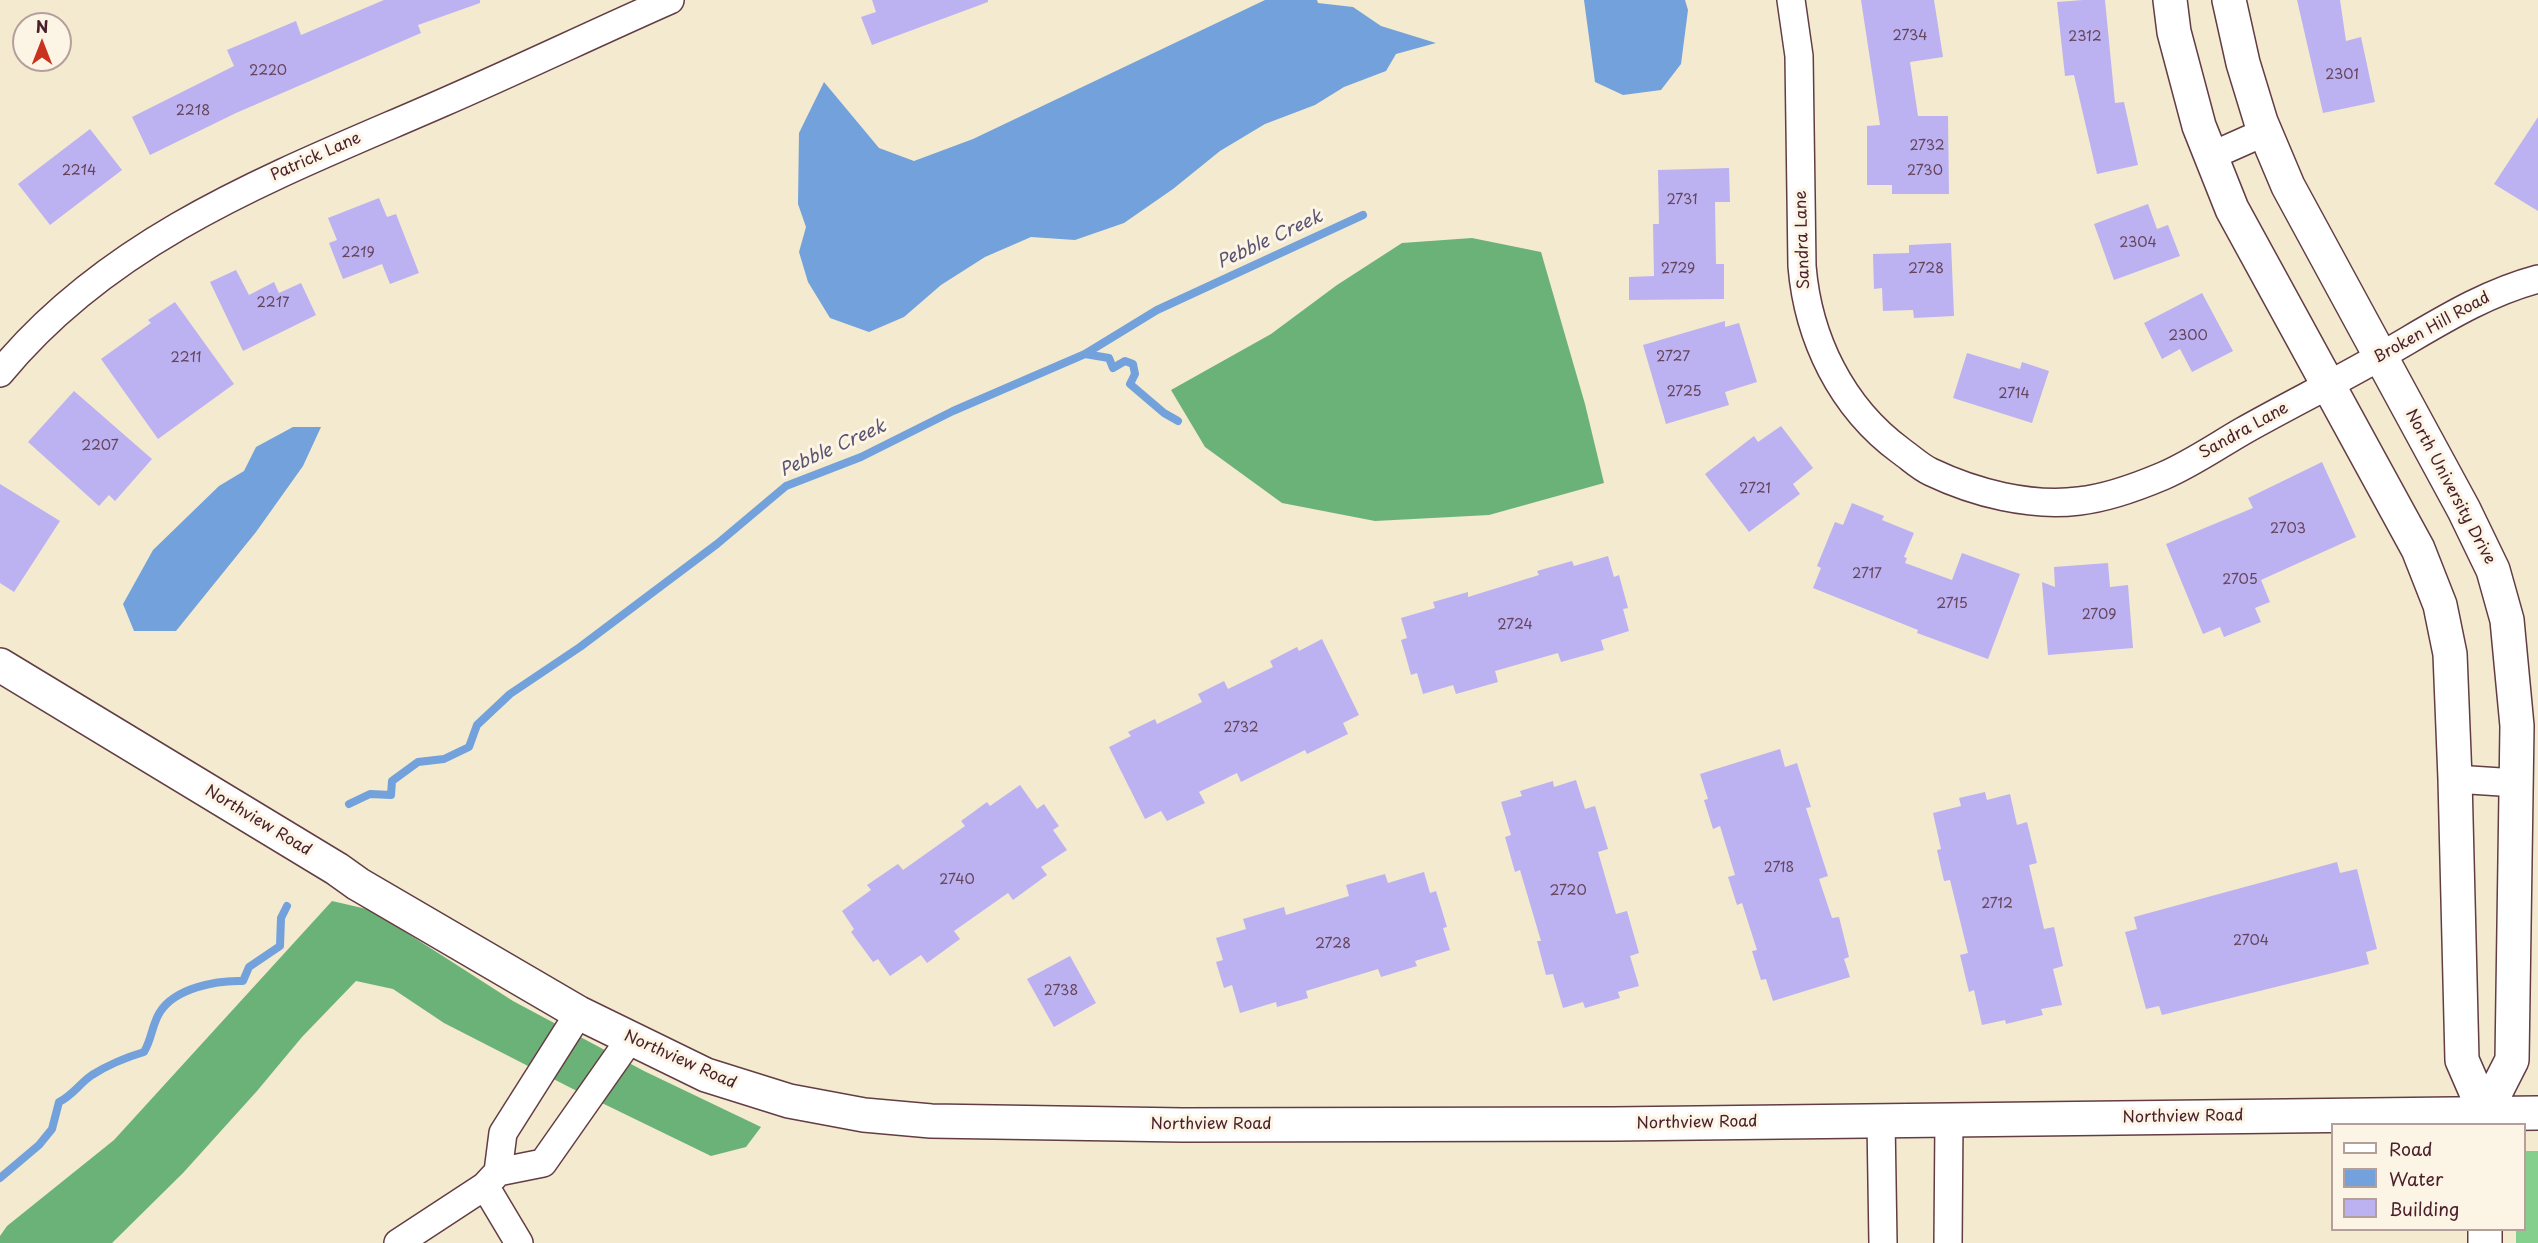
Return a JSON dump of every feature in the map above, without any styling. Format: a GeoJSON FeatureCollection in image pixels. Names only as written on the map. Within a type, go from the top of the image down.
{"type":"FeatureCollection","features":[{"type":"Feature","properties":{"kind":"street","name":"Patrick Lane"},"geometry":{"type":"LineString","coordinates":[[0,374],[21,349],[72,302],[164,232],[237,193],[670,0]]}},
{"type":"Feature","properties":{"kind":"street","name":"Sandra Lane"},"geometry":{"type":"LineString","coordinates":[[1791,0],[1799,56],[1802,266],[1804,289],[1813,331],[1832,372],[1855,406],[1891,444],[1929,471],[1982,492],[2049,502],[2078,501],[2106,496],[2164,475],[2329,385]]}},
{"type":"Feature","properties":{"kind":"street"},"geometry":{"type":"LineString","coordinates":[[2170,0],[2177,43],[2199,126],[2232,209],[2418,549],[2440,605],[2450,654],[2462,1060],[2485,1119]]}},
{"type":"Feature","properties":{"kind":"street","name":"North University Drive"},"geometry":{"type":"LineString","coordinates":[[2229,0],[2243,63],[2265,132],[2288,186],[2464,510],[2493,570],[2507,620],[2514,671],[2517,726],[2512,1060],[2485,1119]]}},
{"type":"Feature","properties":{"kind":"street"},"geometry":{"type":"LineString","coordinates":[[2211,156],[2265,132]]}},
{"type":"Feature","properties":{"kind":"street","name":"Broken Hill Road"},"geometry":{"type":"LineString","coordinates":[[2329,385],[2466,307],[2493,294],[2538,279]]}},
{"type":"Feature","properties":{"kind":"street","name":"Northview Road"},"geometry":{"type":"LineString","coordinates":[[0,665],[337,869],[358,884],[579,1013],[706,1075],[789,1101],[864,1114],[931,1121],[1195,1125],[1614,1125],[1949,1119],[2485,1119],[2538,1113]]}},
{"type":"Feature","properties":{"kind":"street"},"geometry":{"type":"LineString","coordinates":[[2455,779],[2516,783]]}},
{"type":"Feature","properties":{"kind":"street"},"geometry":{"type":"LineString","coordinates":[[519,1243],[492,1179],[502,1133],[579,1013]]}},
{"type":"Feature","properties":{"kind":"street"},"geometry":{"type":"LineString","coordinates":[[398,1243],[492,1179],[543,1163],[630,1039]]}},
{"type":"Feature","properties":{"kind":"street"},"geometry":{"type":"LineString","coordinates":[[1948,1243],[1949,1119]]}},
{"type":"Feature","properties":{"kind":"street"},"geometry":{"type":"LineString","coordinates":[[1881,1120],[1883,1243]]}},
{"type":"Feature","properties":{"kind":"green space"},"geometry":{"type":"Polygon","coordinates":[[[1472,238],[1541,252],[1585,404],[1604,483],[1489,515],[1375,521],[1282,503],[1205,447],[1171,390],[1271,334],[1337,285],[1402,243],[1472,238]]]}},
{"type":"Feature","properties":{"kind":"green space"},"geometry":{"type":"Polygon","coordinates":[[[332,901],[371,910],[513,1001],[644,1071],[761,1127],[746,1147],[711,1156],[444,1023],[393,989],[356,981],[302,1037],[183,1173],[112,1243],[0,1243],[0,1236],[7,1226],[114,1140],[332,901]]]}},
{"type":"Feature","properties":{"kind":"green space"},"geometry":{"type":"Polygon","coordinates":[[[2526,1151],[2538,1151],[2538,1243],[2516,1243],[2516,1231],[2526,1231],[2526,1151]]]}},
{"type":"Feature","properties":{"kind":"water"},"geometry":{"type":"Polygon","coordinates":[[[1265,0],[1317,0],[1318,3],[1353,7],[1381,26],[1436,43],[1396,54],[1386,71],[1344,87],[1315,105],[1265,124],[1220,151],[1173,189],[1124,223],[1075,240],[1031,237],[985,257],[941,285],[904,317],[869,332],[830,318],[808,282],[799,252],[806,227],[798,204],[799,133],[824,82],[879,148],[914,161],[973,139],[1265,0]]]}},
{"type":"Feature","properties":{"kind":"water"},"geometry":{"type":"Polygon","coordinates":[[[1584,0],[1685,0],[1688,10],[1681,64],[1661,90],[1623,95],[1595,82],[1584,0]]]}},
{"type":"Feature","properties":{"kind":"water"},"geometry":{"type":"Polygon","coordinates":[[[293,427],[321,427],[303,466],[256,532],[176,631],[134,631],[123,604],[153,550],[219,486],[244,471],[256,447],[293,427]]]}},
{"type":"Feature","properties":{"kind":"building"},"geometry":{"type":"Polygon","coordinates":[[[384,0],[480,0],[480,3],[418,25],[421,33],[236,113],[150,155],[132,117],[234,66],[227,50],[296,21],[301,35],[384,0]]]}},
{"type":"Feature","properties":{"kind":"building"},"geometry":{"type":"Polygon","coordinates":[[[872,0],[988,0],[988,2],[872,45],[861,17],[876,12],[872,0]]]}},
{"type":"Feature","properties":{"kind":"building"},"geometry":{"type":"Polygon","coordinates":[[[1861,0],[1934,0],[1943,57],[1910,62],[1918,116],[1948,116],[1949,194],[1892,194],[1892,185],[1867,185],[1867,126],[1880,125],[1861,0]]]}},
{"type":"Feature","properties":{"kind":"building"},"geometry":{"type":"Polygon","coordinates":[[[2105,0],[2115,103],[2124,102],[2138,165],[2097,174],[2074,75],[2065,76],[2057,2],[2105,0]]]}},
{"type":"Feature","properties":{"kind":"building"},"geometry":{"type":"Polygon","coordinates":[[[2297,0],[2340,0],[2346,41],[2361,37],[2375,102],[2323,113],[2297,0]]]}},
{"type":"Feature","properties":{"kind":"building"},"geometry":{"type":"Polygon","coordinates":[[[2538,117],[2538,211],[2494,184],[2538,117]]]}},
{"type":"Feature","properties":{"kind":"building"},"geometry":{"type":"Polygon","coordinates":[[[90,129],[122,170],[50,225],[18,184],[90,129]]]}},
{"type":"Feature","properties":{"kind":"building"},"geometry":{"type":"Polygon","coordinates":[[[1729,168],[1730,202],[1715,202],[1716,264],[1724,264],[1724,299],[1629,300],[1629,277],[1654,276],[1653,224],[1659,224],[1658,170],[1729,168]]]}},
{"type":"Feature","properties":{"kind":"building"},"geometry":{"type":"Polygon","coordinates":[[[379,198],[387,217],[396,214],[419,273],[390,284],[382,264],[343,279],[329,243],[337,240],[328,218],[379,198]]]}},
{"type":"Feature","properties":{"kind":"building"},"geometry":{"type":"Polygon","coordinates":[[[2148,204],[2157,229],[2168,225],[2180,256],[2114,280],[2094,224],[2148,204]]]}},
{"type":"Feature","properties":{"kind":"building"},"geometry":{"type":"Polygon","coordinates":[[[1951,243],[1954,316],[1914,318],[1913,310],[1883,311],[1882,288],[1874,289],[1873,254],[1909,253],[1909,245],[1951,243]]]}},
{"type":"Feature","properties":{"kind":"building"},"geometry":{"type":"Polygon","coordinates":[[[236,270],[249,295],[274,282],[279,293],[301,283],[316,315],[243,351],[210,282],[236,270]]]}},
{"type":"Feature","properties":{"kind":"building"},"geometry":{"type":"Polygon","coordinates":[[[2202,293],[2233,351],[2192,372],[2180,349],[2162,359],[2144,323],[2202,293]]]}},
{"type":"Feature","properties":{"kind":"building"},"geometry":{"type":"Polygon","coordinates":[[[175,302],[234,384],[158,439],[101,359],[151,323],[148,320],[175,302]]]}},
{"type":"Feature","properties":{"kind":"building"},"geometry":{"type":"Polygon","coordinates":[[[1725,321],[1725,327],[1739,323],[1757,382],[1725,392],[1729,405],[1666,424],[1643,345],[1725,321]]]}},
{"type":"Feature","properties":{"kind":"building"},"geometry":{"type":"Polygon","coordinates":[[[1967,353],[2020,369],[2022,362],[2049,371],[2032,423],[1953,398],[1967,353]]]}},
{"type":"Feature","properties":{"kind":"building"},"geometry":{"type":"Polygon","coordinates":[[[74,391],[152,459],[115,501],[109,495],[99,506],[28,442],[74,391]]]}},
{"type":"Feature","properties":{"kind":"building"},"geometry":{"type":"Polygon","coordinates":[[[1781,426],[1813,468],[1793,484],[1800,494],[1749,532],[1705,474],[1754,436],[1758,442],[1781,426]]]}},
{"type":"Feature","properties":{"kind":"building"},"geometry":{"type":"Polygon","coordinates":[[[2322,462],[2356,537],[2261,580],[2270,602],[2255,608],[2261,622],[2224,637],[2220,627],[2203,634],[2166,544],[2253,508],[2248,498],[2322,462]]]}},
{"type":"Feature","properties":{"kind":"building"},"geometry":{"type":"Polygon","coordinates":[[[0,484],[60,521],[14,592],[0,583],[0,484]]]}},
{"type":"Feature","properties":{"kind":"building"},"geometry":{"type":"Polygon","coordinates":[[[1852,503],[1884,516],[1882,520],[1914,533],[1904,557],[1907,558],[1905,563],[1952,580],[1962,553],[2020,574],[1988,659],[1917,633],[1918,630],[1813,588],[1821,568],[1817,566],[1835,522],[1843,525],[1852,503]]]}},
{"type":"Feature","properties":{"kind":"building"},"geometry":{"type":"Polygon","coordinates":[[[1608,556],[1614,577],[1619,575],[1628,608],[1623,609],[1629,631],[1601,640],[1604,650],[1561,662],[1558,653],[1495,671],[1498,682],[1456,694],[1453,685],[1423,694],[1417,673],[1411,675],[1401,640],[1407,638],[1401,618],[1435,608],[1433,602],[1468,592],[1468,597],[1539,575],[1537,571],[1572,561],[1574,566],[1608,556]]]}},
{"type":"Feature","properties":{"kind":"building"},"geometry":{"type":"Polygon","coordinates":[[[2108,563],[2110,587],[2128,585],[2133,648],[2048,655],[2042,582],[2055,587],[2054,567],[2108,563]]]}},
{"type":"Feature","properties":{"kind":"building"},"geometry":{"type":"Polygon","coordinates":[[[1322,639],[1359,715],[1343,723],[1348,734],[1307,754],[1305,750],[1241,782],[1237,773],[1199,792],[1205,803],[1167,821],[1161,811],[1145,819],[1109,747],[1131,736],[1128,732],[1155,719],[1157,724],[1202,702],[1198,694],[1224,681],[1228,689],[1273,667],[1270,661],[1297,647],[1299,651],[1322,639]]]}},
{"type":"Feature","properties":{"kind":"building"},"geometry":{"type":"Polygon","coordinates":[[[1780,749],[1785,767],[1797,763],[1811,807],[1806,808],[1828,876],[1819,879],[1832,918],[1839,917],[1849,957],[1844,959],[1850,977],[1773,1001],[1766,979],[1761,980],[1752,951],[1757,950],[1742,903],[1737,905],[1728,877],[1735,875],[1720,826],[1713,829],[1704,800],[1708,799],[1700,774],[1780,749]]]}},
{"type":"Feature","properties":{"kind":"building"},"geometry":{"type":"Polygon","coordinates":[[[1576,780],[1585,809],[1595,806],[1608,849],[1598,852],[1616,914],[1627,911],[1639,953],[1630,956],[1639,986],[1618,992],[1620,998],[1585,1008],[1583,1002],[1563,1008],[1553,974],[1546,975],[1537,941],[1541,941],[1520,870],[1515,872],[1505,837],[1511,835],[1501,802],[1522,796],[1520,791],[1553,781],[1554,787],[1576,780]]]}},
{"type":"Feature","properties":{"kind":"building"},"geometry":{"type":"Polygon","coordinates":[[[1020,785],[1037,809],[1044,804],[1059,826],[1053,830],[1067,850],[1041,867],[1047,875],[1013,900],[1008,893],[954,931],[960,939],[927,963],[921,955],[890,976],[878,959],[873,962],[851,932],[854,929],[842,911],[871,890],[867,885],[898,864],[903,870],[965,826],[961,821],[987,802],[990,806],[1020,785]]]}},
{"type":"Feature","properties":{"kind":"building"},"geometry":{"type":"Polygon","coordinates":[[[1985,792],[1987,800],[2010,794],[2017,825],[2027,822],[2037,863],[2029,865],[2044,929],[2054,927],[2063,966],[2053,969],[2062,1005],[2041,1009],[2043,1015],[2006,1024],[2005,1020],[1982,1025],[1974,990],[1969,992],[1960,955],[1968,953],[1950,880],[1944,881],[1937,850],[1941,849],[1933,813],[1961,806],[1959,798],[1985,792]]]}},
{"type":"Feature","properties":{"kind":"building"},"geometry":{"type":"Polygon","coordinates":[[[2337,862],[2340,873],[2357,869],[2377,949],[2366,952],[2369,964],[2162,1015],[2159,1006],[2146,1009],[2125,932],[2137,929],[2134,917],[2337,862]]]}},
{"type":"Feature","properties":{"kind":"building"},"geometry":{"type":"Polygon","coordinates":[[[1424,872],[1430,893],[1436,891],[1447,927],[1443,928],[1450,950],[1415,961],[1417,966],[1381,977],[1378,969],[1306,991],[1308,998],[1277,1007],[1276,1002],[1240,1013],[1232,985],[1224,988],[1216,962],[1223,960],[1216,938],[1246,929],[1243,919],[1284,907],[1286,915],[1349,896],[1346,885],[1385,874],[1388,883],[1424,872]]]}},
{"type":"Feature","properties":{"kind":"building"},"geometry":{"type":"Polygon","coordinates":[[[1070,956],[1096,1003],[1054,1027],[1027,979],[1070,956]]]}},
{"type":"Feature","properties":{"kind":"waterway","name":"Pebble Creek"},"geometry":{"type":"LineString","coordinates":[[349,804],[370,794],[391,795],[392,781],[418,762],[444,759],[469,747],[477,725],[510,694],[580,647],[717,544],[786,486],[861,457],[953,411],[1085,354],[1157,310],[1363,215]]}},
{"type":"Feature","properties":{"kind":"waterway"},"geometry":{"type":"LineString","coordinates":[[1085,354],[1109,358],[1113,368],[1125,361],[1133,364],[1135,374],[1130,384],[1164,413],[1178,421]]}},
{"type":"Feature","properties":{"kind":"waterway","name":"Pebble Creek"},"geometry":{"type":"LineString","coordinates":[[0,1178],[39,1145],[52,1129],[59,1102],[98,1071],[144,1052],[157,1017],[167,1004],[186,991],[197,987],[221,982],[243,981],[249,967],[280,946],[281,918],[287,906]]}}]}
